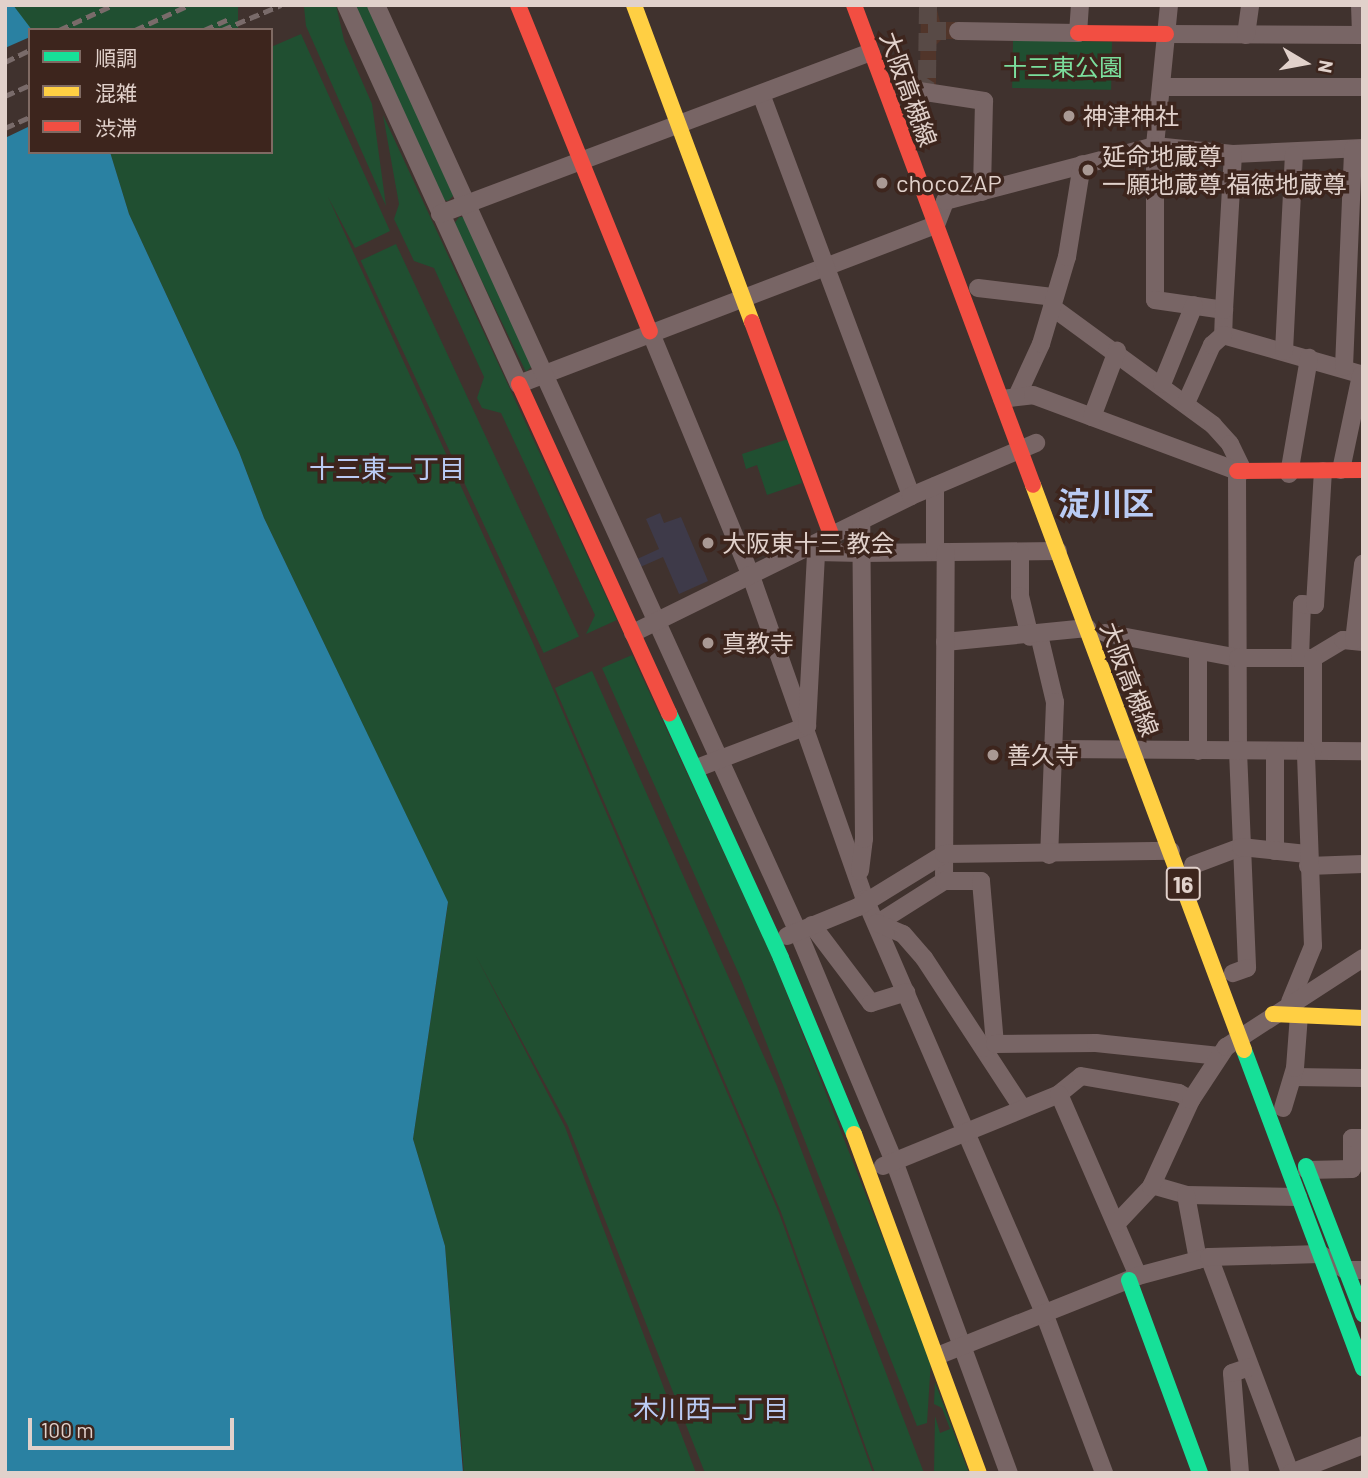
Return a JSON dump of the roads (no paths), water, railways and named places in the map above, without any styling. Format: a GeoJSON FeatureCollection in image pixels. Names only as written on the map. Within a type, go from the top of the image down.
{"type":"FeatureCollection","features":[{"type":"Feature","properties":{"kind":"main road"},"geometry":{"type":"LineString","coordinates":[[519,5],[650,331]]}},
{"type":"Feature","properties":{"kind":"main road"},"geometry":{"type":"LineString","coordinates":[[634,5],[832,537]]}},
{"type":"Feature","properties":{"kind":"main road","name":"大阪高槻線"},"geometry":{"type":"LineString","coordinates":[[854,5],[936,225],[1010,397],[1105,633],[1171,852],[1246,1033],[1283,1108],[1307,1170],[1355,1270],[1363,1314]]}},
{"type":"Feature","properties":{"kind":"main road","name":"大阪高槻線"},"geometry":{"type":"LineString","coordinates":[[872,5],[912,93],[945,201],[978,288],[1010,397]]}},
{"type":"Feature","properties":{"kind":"main road"},"geometry":{"type":"LineString","coordinates":[[1078,33],[1166,34]]}},
{"type":"Feature","properties":{"kind":"main road"},"geometry":{"type":"LineString","coordinates":[[519,384],[697,768],[774,942],[869,1172],[979,1473]]}},
{"type":"Feature","properties":{"kind":"main road","name":"大阪高槻線"},"geometry":{"type":"LineString","coordinates":[[1028,446],[1058,551],[1087,628],[1193,865],[1233,973],[1246,1033],[1298,1197],[1363,1368]]}},
{"type":"Feature","properties":{"kind":"main road"},"geometry":{"type":"LineString","coordinates":[[1240,471],[1289,474],[1363,470]]}},
{"type":"Feature","properties":{"kind":"main road"},"geometry":{"type":"LineString","coordinates":[[1294,1009],[1363,1018]]}},
{"type":"Feature","properties":{"kind":"main road"},"geometry":{"type":"LineString","coordinates":[[1133,1278],[1200,1473]]}},
{"type":"Feature","properties":{"kind":"street"},"geometry":{"type":"LineString","coordinates":[[346,5],[519,384],[543,372],[650,331],[936,225],[945,201],[1155,146],[1233,154],[1294,155],[1358,149],[1356,372],[1332,471],[1315,605],[1302,604],[1307,658],[1308,860],[1313,946],[1294,1009],[1293,1077],[1283,1108]]}},
{"type":"Feature","properties":{"kind":"street"},"geometry":{"type":"LineString","coordinates":[[376,5],[720,758],[805,929],[964,1344],[1009,1473]]}},
{"type":"Feature","properties":{"kind":"street"},"geometry":{"type":"LineString","coordinates":[[958,31],[1078,33],[1080,5]]}},
{"type":"Feature","properties":{"kind":"street"},"geometry":{"type":"LineString","coordinates":[[1169,5],[1155,146],[1155,300],[1224,310]]}},
{"type":"Feature","properties":{"kind":"street"},"geometry":{"type":"LineString","coordinates":[[1246,35],[1250,5]]}},
{"type":"Feature","properties":{"kind":"street"},"geometry":{"type":"LineString","coordinates":[[1166,34],[1362,35],[1360,5]]}},
{"type":"Feature","properties":{"kind":"street"},"geometry":{"type":"LineString","coordinates":[[440,214],[871,52]]}},
{"type":"Feature","properties":{"kind":"street"},"geometry":{"type":"LineString","coordinates":[[1162,88],[1363,87]]}},
{"type":"Feature","properties":{"kind":"street"},"geometry":{"type":"LineString","coordinates":[[912,93],[984,102],[982,192]]}},
{"type":"Feature","properties":{"kind":"street"},"geometry":{"type":"LineString","coordinates":[[761,94],[911,496]]}},
{"type":"Feature","properties":{"kind":"street"},"geometry":{"type":"LineString","coordinates":[[1186,403],[1212,345],[1223,335],[1233,154]]}},
{"type":"Feature","properties":{"kind":"street"},"geometry":{"type":"LineString","coordinates":[[1284,351],[1294,155]]}},
{"type":"Feature","properties":{"kind":"street"},"geometry":{"type":"LineString","coordinates":[[1010,397],[1027,380],[1053,302],[1070,245],[1082,164]]}},
{"type":"Feature","properties":{"kind":"street"},"geometry":{"type":"LineString","coordinates":[[978,288],[1053,302],[1162,384],[1225,437],[1240,471],[1238,751],[1247,968],[1233,973]]}},
{"type":"Feature","properties":{"kind":"street"},"geometry":{"type":"LineString","coordinates":[[1162,384],[1194,305]]}},
{"type":"Feature","properties":{"kind":"street"},"geometry":{"type":"LineString","coordinates":[[650,331],[751,576],[807,726],[865,899],[879,922],[964,1131],[1044,1313],[1104,1473]]}},
{"type":"Feature","properties":{"kind":"street"},"geometry":{"type":"LineString","coordinates":[[1223,335],[1356,372]]}},
{"type":"Feature","properties":{"kind":"street"},"geometry":{"type":"LineString","coordinates":[[1092,417],[1117,351]]}},
{"type":"Feature","properties":{"kind":"street"},"geometry":{"type":"LineString","coordinates":[[1289,474],[1309,358]]}},
{"type":"Feature","properties":{"kind":"street"},"geometry":{"type":"LineString","coordinates":[[1010,397],[1033,395],[1240,471]]}},
{"type":"Feature","properties":{"kind":"street"},"geometry":{"type":"LineString","coordinates":[[633,633],[751,576],[815,549],[832,537],[911,496],[1028,446]]}},
{"type":"Feature","properties":{"kind":"street"},"geometry":{"type":"LineString","coordinates":[[935,485],[945,642],[944,881]]}},
{"type":"Feature","properties":{"kind":"street"},"geometry":{"type":"LineString","coordinates":[[859,876],[864,839],[861,521]]}},
{"type":"Feature","properties":{"kind":"street"},"geometry":{"type":"LineString","coordinates":[[815,549],[862,553],[1058,551]]}},
{"type":"Feature","properties":{"kind":"street"},"geometry":{"type":"LineString","coordinates":[[807,726],[815,549]]}},
{"type":"Feature","properties":{"kind":"street"},"geometry":{"type":"LineString","coordinates":[[1020,552],[1020,596],[1055,702],[1049,855]]}},
{"type":"Feature","properties":{"kind":"street"},"geometry":{"type":"LineString","coordinates":[[1105,633],[1238,658],[1307,658],[1343,640],[1358,642],[1363,564]]}},
{"type":"Feature","properties":{"kind":"street"},"geometry":{"type":"LineString","coordinates":[[945,642],[1035,636],[1087,628]]}},
{"type":"Feature","properties":{"kind":"street"},"geometry":{"type":"LineString","coordinates":[[1198,651],[1198,751]]}},
{"type":"Feature","properties":{"kind":"street"},"geometry":{"type":"LineString","coordinates":[[697,768],[807,726]]}},
{"type":"Feature","properties":{"kind":"street"},"geometry":{"type":"LineString","coordinates":[[1054,749],[1363,751]]}},
{"type":"Feature","properties":{"kind":"street"},"geometry":{"type":"LineString","coordinates":[[1275,751],[1275,851]]}},
{"type":"Feature","properties":{"kind":"street"},"geometry":{"type":"LineString","coordinates":[[1193,865],[1241,847],[1275,851],[1308,860],[1363,864]]}},
{"type":"Feature","properties":{"kind":"street"},"geometry":{"type":"LineString","coordinates":[[774,942],[858,907],[865,899],[944,854],[1171,852]]}},
{"type":"Feature","properties":{"kind":"street"},"geometry":{"type":"LineString","coordinates":[[879,922],[944,881],[981,881],[988,1046]]}},
{"type":"Feature","properties":{"kind":"street"},"geometry":{"type":"LineString","coordinates":[[879,922],[903,934],[925,958],[988,1046],[1022,1108]]}},
{"type":"Feature","properties":{"kind":"street"},"geometry":{"type":"LineString","coordinates":[[805,929],[871,1003],[906,992]]}},
{"type":"Feature","properties":{"kind":"street"},"geometry":{"type":"LineString","coordinates":[[1117,1223],[1152,1185],[1191,1100],[1219,1056],[1273,1014],[1294,1009],[1363,958]]}},
{"type":"Feature","properties":{"kind":"street"},"geometry":{"type":"LineString","coordinates":[[988,1046],[1096,1043],[1219,1056]]}},
{"type":"Feature","properties":{"kind":"street"},"geometry":{"type":"LineString","coordinates":[[869,1172],[1059,1094],[1082,1076],[1179,1093],[1191,1100]]}},
{"type":"Feature","properties":{"kind":"street"},"geometry":{"type":"LineString","coordinates":[[1293,1077],[1363,1079]]}},
{"type":"Feature","properties":{"kind":"street"},"geometry":{"type":"LineString","coordinates":[[1059,1094],[1117,1223],[1133,1278]]}},
{"type":"Feature","properties":{"kind":"street"},"geometry":{"type":"LineString","coordinates":[[1307,1170],[1352,1169],[1352,1138],[1363,1139]]}},
{"type":"Feature","properties":{"kind":"street"},"geometry":{"type":"LineString","coordinates":[[1152,1185],[1186,1195],[1298,1197]]}},
{"type":"Feature","properties":{"kind":"street"},"geometry":{"type":"LineString","coordinates":[[1186,1195],[1203,1258],[1290,1473],[1363,1445]]}},
{"type":"Feature","properties":{"kind":"street"},"geometry":{"type":"LineString","coordinates":[[937,1356],[1133,1278],[1203,1258],[1320,1254],[1355,1270]]}},
{"type":"Feature","properties":{"kind":"street"},"geometry":{"type":"LineString","coordinates":[[1240,1473],[1232,1373],[1249,1367]]}},
{"type":"Feature","properties":{"kind":"water"},"geometry":{"type":"Polygon","coordinates":[[[5,5],[13,5],[30,28],[28,28],[28,154],[111,154],[129,214],[239,452],[264,518],[448,902],[413,1139],[445,1246],[463,1473],[5,1473],[5,5]]]}},
{"type":"Feature","properties":{"kind":"tunnel"},"geometry":{"type":"LineString","coordinates":[[919,91],[927,78],[928,5]]}},
{"type":"Feature","properties":{"kind":"tunnel"},"geometry":{"type":"LineString","coordinates":[[928,31],[958,31]]}},
{"type":"Feature","properties":{"kind":"railway"},"geometry":{"type":"LineString","coordinates":[[63,28],[113,5]]}},
{"type":"Feature","properties":{"kind":"railway"},"geometry":{"type":"LineString","coordinates":[[139,28],[189,5]]}},
{"type":"Feature","properties":{"kind":"railway"},"geometry":{"type":"LineString","coordinates":[[227,28],[281,5]]}},
{"type":"Feature","properties":{"kind":"railway"},"geometry":{"type":"LineString","coordinates":[[209,28],[229,19]]}},
{"type":"Feature","properties":{"kind":"railway"},"geometry":{"type":"LineString","coordinates":[[5,62],[28,51]]}},
{"type":"Feature","properties":{"kind":"railway"},"geometry":{"type":"LineString","coordinates":[[5,96],[28,86]]}},
{"type":"Feature","properties":{"kind":"railway"},"geometry":{"type":"LineString","coordinates":[[5,128],[28,118]]}},
{"type":"Feature","properties":{"kind":"place","name":"神津神社"},"geometry":{"type":"Point","coordinates":[1069,116]}},
{"type":"Feature","properties":{"kind":"place","name":"延命地蔵尊 一願地蔵尊 福徳地蔵尊"},"geometry":{"type":"Point","coordinates":[1088,170]}},
{"type":"Feature","properties":{"kind":"place","name":"chocoZAP"},"geometry":{"type":"Point","coordinates":[882,183]}},
{"type":"Feature","properties":{"kind":"place","name":"大阪東十三 教会"},"geometry":{"type":"Point","coordinates":[708,543]}},
{"type":"Feature","properties":{"kind":"place","name":"真教寺"},"geometry":{"type":"Point","coordinates":[708,643]}},
{"type":"Feature","properties":{"kind":"place","name":"善久寺"},"geometry":{"type":"Point","coordinates":[993,755]}},
{"type":"Feature","properties":{"kind":"district","name":"十三東一丁目"},"geometry":{"type":"Point","coordinates":[387,468]}},
{"type":"Feature","properties":{"kind":"district","name":"淀川区"},"geometry":{"type":"Point","coordinates":[1106,502]}},
{"type":"Feature","properties":{"kind":"district","name":"木川西一丁目"},"geometry":{"type":"Point","coordinates":[711,1408]}},
{"type":"Feature","properties":{"kind":"park label","name":"十三東公園"},"geometry":{"type":"Point","coordinates":[1063,67]}}]}
